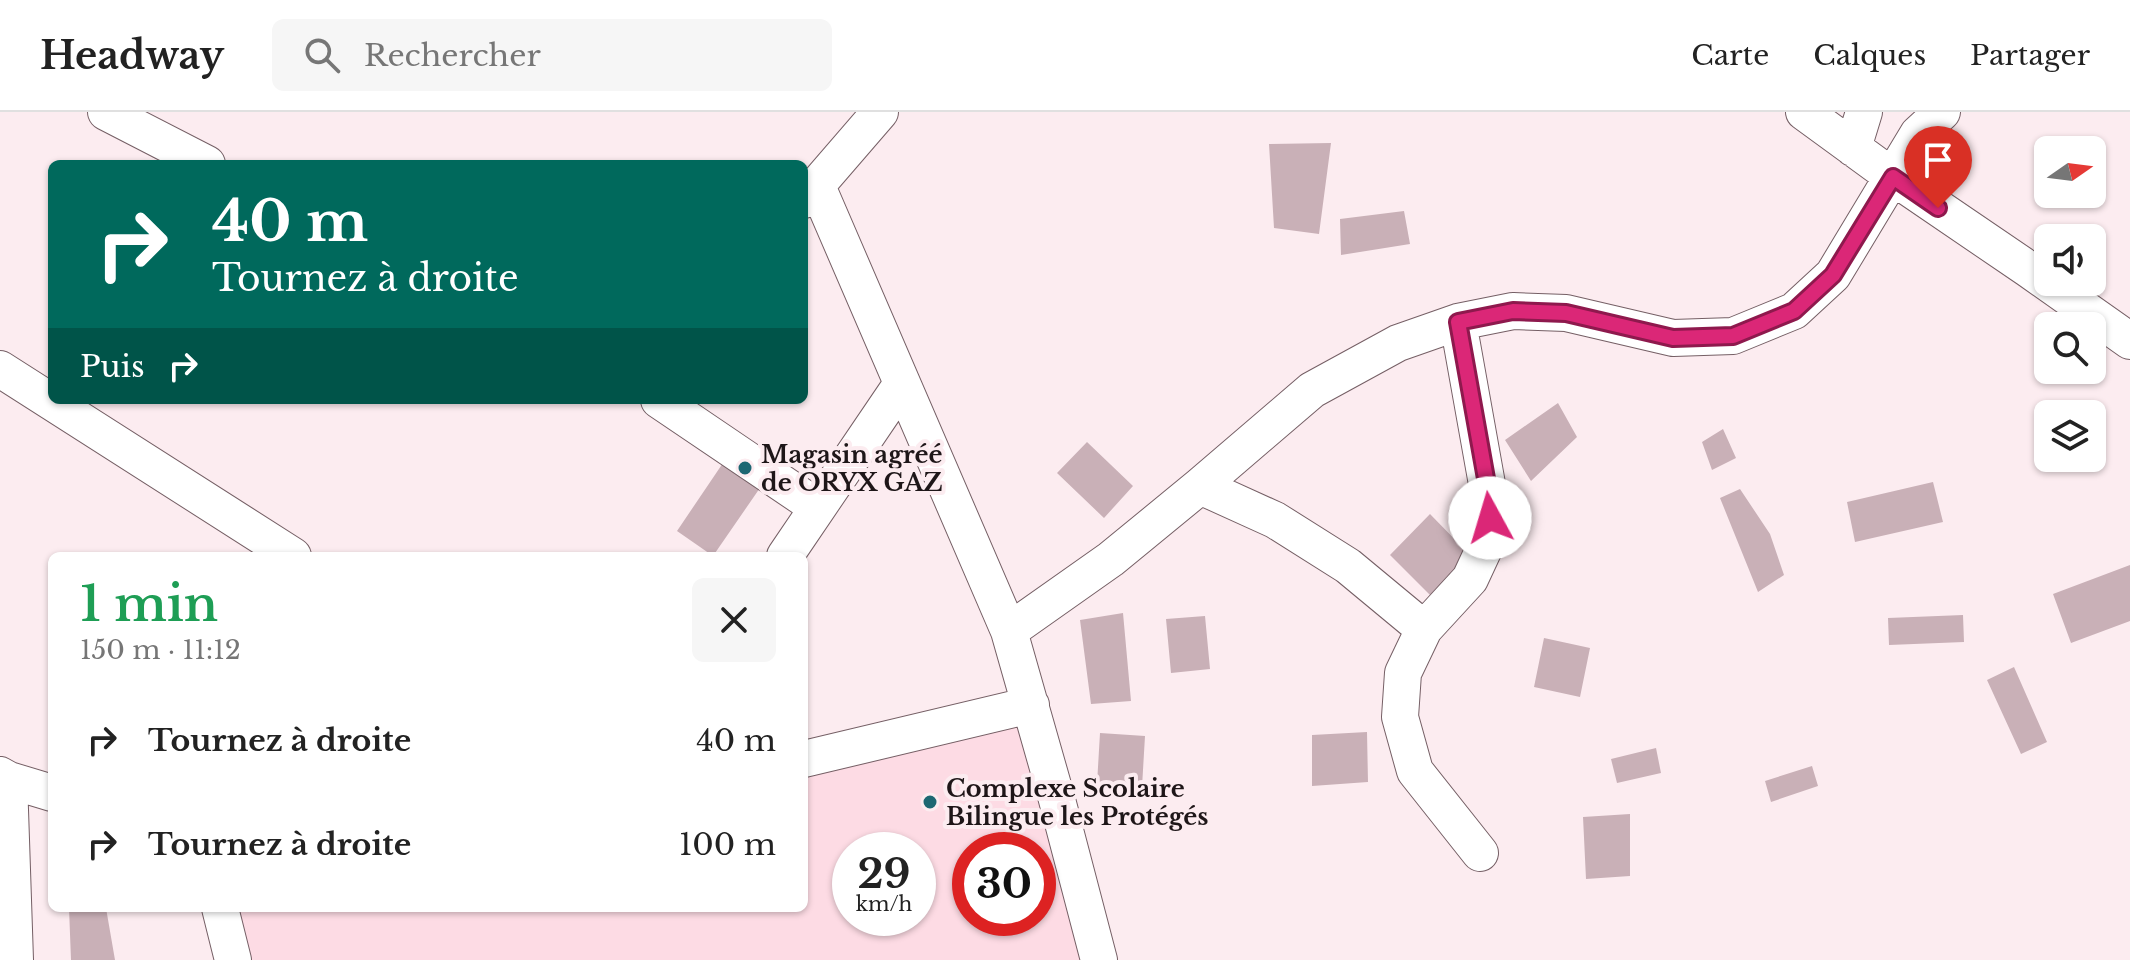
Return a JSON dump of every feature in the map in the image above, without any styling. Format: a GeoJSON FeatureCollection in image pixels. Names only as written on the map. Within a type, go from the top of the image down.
{"type":"FeatureCollection","features":[{"type":"Feature","properties":{"kind":"street"},"geometry":{"type":"LineString","coordinates":[[106,112],[199,160]]}},
{"type":"Feature","properties":{"kind":"street"},"geometry":{"type":"LineString","coordinates":[[880,112],[810,193],[901,385],[1009,631],[1099,960]]}},
{"type":"Feature","properties":{"kind":"street"},"geometry":{"type":"LineString","coordinates":[[1804,112],[2130,341]]}},
{"type":"Feature","properties":{"kind":"street"},"geometry":{"type":"LineString","coordinates":[[1853,148],[1864,112]]}},
{"type":"Feature","properties":{"kind":"street"},"geometry":{"type":"LineString","coordinates":[[1009,631],[1111,559],[1312,390],[1398,343],[1458,322],[1513,311],[1566,313],[1673,338],[1733,336],[1794,311],[1833,275],[1918,134],[1942,112]]}},
{"type":"Feature","properties":{"kind":"street"},"geometry":{"type":"LineString","coordinates":[[1458,322],[1490,501],[1490,536],[1470,579],[1424,629],[1403,673],[1400,717],[1415,771],[1480,853]]}},
{"type":"Feature","properties":{"kind":"street"},"geometry":{"type":"LineString","coordinates":[[0,369],[48,400]]}},
{"type":"Feature","properties":{"kind":"street"},"geometry":{"type":"LineString","coordinates":[[788,552],[901,385]]}},
{"type":"Feature","properties":{"kind":"street"},"geometry":{"type":"LineString","coordinates":[[55,404],[287,552]]}},
{"type":"Feature","properties":{"kind":"street"},"geometry":{"type":"LineString","coordinates":[[665,404],[817,507]]}},
{"type":"Feature","properties":{"kind":"street"},"geometry":{"type":"LineString","coordinates":[[1200,486],[1275,520],[1348,566],[1424,629]]}},
{"type":"Feature","properties":{"kind":"street"},"geometry":{"type":"LineString","coordinates":[[808,758],[1031,705]]}},
{"type":"Feature","properties":{"kind":"street"},"geometry":{"type":"LineString","coordinates":[[15,960],[4,778],[48,792]]}},
{"type":"Feature","properties":{"kind":"street"},"geometry":{"type":"LineString","coordinates":[[221,912],[233,960]]}},
{"type":"Feature","properties":{"kind":"shaded area","name":"Complexe Scolaire Bilingue les Protégés"},"geometry":{"type":"Polygon","coordinates":[[[1031,705],[1098,960],[233,960],[221,912],[808,912],[808,753],[1031,705]]]}},
{"type":"Feature","properties":{"kind":"building"},"geometry":{"type":"Polygon","coordinates":[[[1331,143],[1319,234],[1274,228],[1269,144],[1331,143]]]}},
{"type":"Feature","properties":{"kind":"building"},"geometry":{"type":"Polygon","coordinates":[[[1404,211],[1410,244],[1341,255],[1340,219],[1404,211]]]}},
{"type":"Feature","properties":{"kind":"building"},"geometry":{"type":"Polygon","coordinates":[[[1558,403],[1577,437],[1531,481],[1505,440],[1558,403]]]}},
{"type":"Feature","properties":{"kind":"building"},"geometry":{"type":"Polygon","coordinates":[[[1723,429],[1736,458],[1712,470],[1702,442],[1723,429]]]}},
{"type":"Feature","properties":{"kind":"building"},"geometry":{"type":"Polygon","coordinates":[[[1087,442],[1133,486],[1104,518],[1057,473],[1087,442]]]}},
{"type":"Feature","properties":{"kind":"building"},"geometry":{"type":"Polygon","coordinates":[[[725,460],[762,485],[716,552],[707,552],[677,531],[725,460]]]}},
{"type":"Feature","properties":{"kind":"building"},"geometry":{"type":"Polygon","coordinates":[[[1933,482],[1943,522],[1855,542],[1847,502],[1933,482]]]}},
{"type":"Feature","properties":{"kind":"building"},"geometry":{"type":"Polygon","coordinates":[[[1740,489],[1770,534],[1784,575],[1758,592],[1720,498],[1740,489]]]}},
{"type":"Feature","properties":{"kind":"building"},"geometry":{"type":"Polygon","coordinates":[[[1430,514],[1470,555],[1430,595],[1390,555],[1430,514]]]}},
{"type":"Feature","properties":{"kind":"building"},"geometry":{"type":"Polygon","coordinates":[[[2130,565],[2130,621],[2071,643],[2053,594],[2130,565]]]}},
{"type":"Feature","properties":{"kind":"building"},"geometry":{"type":"Polygon","coordinates":[[[1123,613],[1131,701],[1091,704],[1080,620],[1123,613]]]}},
{"type":"Feature","properties":{"kind":"building"},"geometry":{"type":"Polygon","coordinates":[[[1963,615],[1964,642],[1889,645],[1888,618],[1963,615]]]}},
{"type":"Feature","properties":{"kind":"building"},"geometry":{"type":"Polygon","coordinates":[[[1205,616],[1210,669],[1171,673],[1166,619],[1205,616]]]}},
{"type":"Feature","properties":{"kind":"building"},"geometry":{"type":"Polygon","coordinates":[[[1544,638],[1590,648],[1580,697],[1534,687],[1544,638]]]}},
{"type":"Feature","properties":{"kind":"building"},"geometry":{"type":"Polygon","coordinates":[[[2014,667],[2047,742],[2021,754],[1987,680],[2014,667]]]}},
{"type":"Feature","properties":{"kind":"building"},"geometry":{"type":"Polygon","coordinates":[[[1367,732],[1368,782],[1312,786],[1312,735],[1367,732]]]}},
{"type":"Feature","properties":{"kind":"building"},"geometry":{"type":"Polygon","coordinates":[[[1100,733],[1145,736],[1142,787],[1097,784],[1100,733]]]}},
{"type":"Feature","properties":{"kind":"building"},"geometry":{"type":"Polygon","coordinates":[[[1656,748],[1661,773],[1617,783],[1611,759],[1656,748]]]}},
{"type":"Feature","properties":{"kind":"building"},"geometry":{"type":"Polygon","coordinates":[[[1812,766],[1818,786],[1771,802],[1765,781],[1812,766]]]}},
{"type":"Feature","properties":{"kind":"building"},"geometry":{"type":"Polygon","coordinates":[[[1630,814],[1630,876],[1586,879],[1583,817],[1630,814]]]}},
{"type":"Feature","properties":{"kind":"building"},"geometry":{"type":"Polygon","coordinates":[[[69,912],[107,912],[115,960],[71,960],[69,912]]]}},
{"type":"Feature","properties":{"kind":"place","name":"Magasin agréé de ORYX GAZ"},"geometry":{"type":"Point","coordinates":[745,468]}},
{"type":"Feature","properties":{"kind":"place","name":"Complexe Scolaire Bilingue les Protégés"},"geometry":{"type":"Point","coordinates":[930,802]}},
{"type":"Feature","properties":{"kind":"route"},"geometry":{"type":"LineString","coordinates":[[1490,518],[1490,501],[1458,322],[1513,311],[1566,313],[1673,338],[1733,336],[1794,311],[1833,275],[1893,177],[1938,208]]}}]}
